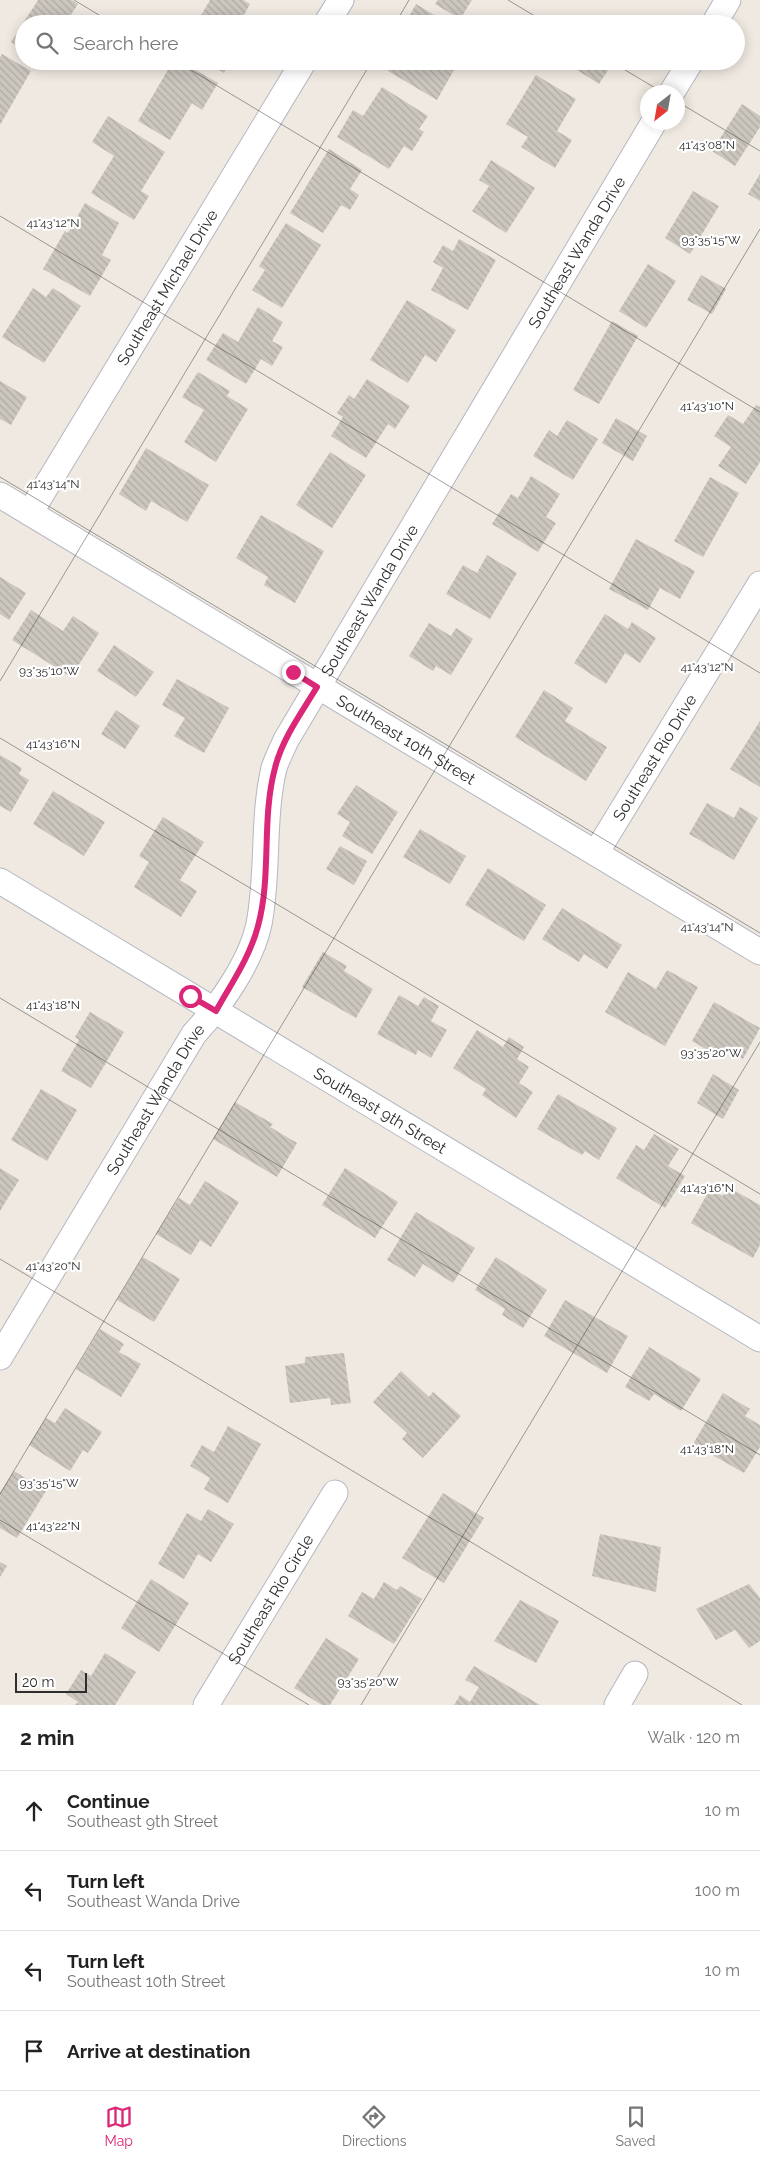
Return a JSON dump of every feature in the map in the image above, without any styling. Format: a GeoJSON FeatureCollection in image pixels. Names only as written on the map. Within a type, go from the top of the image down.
{"type":"FeatureCollection","features":[{"type":"Feature","properties":{"kind":"street"},"geometry":{"type":"LineString","coordinates":[[332,15],[341,0]]}},
{"type":"Feature","properties":{"kind":"street"},"geometry":{"type":"LineString","coordinates":[[719,15],[728,0]]}},
{"type":"Feature","properties":{"kind":"street","name":"Southeast Michael Drive"},"geometry":{"type":"LineString","coordinates":[[30,513],[299,70]]}},
{"type":"Feature","properties":{"kind":"street"},"geometry":{"type":"LineString","coordinates":[[676,85],[685,70]]}},
{"type":"Feature","properties":{"kind":"street","name":"Southeast Wanda Drive"},"geometry":{"type":"LineString","coordinates":[[0,1357],[194,1034],[216,1011],[252,946],[259,925],[265,884],[269,800],[275,766],[286,740],[649,130]]}},
{"type":"Feature","properties":{"kind":"street","name":"Southeast 10th Street"},"geometry":{"type":"LineString","coordinates":[[0,495],[760,952]]}},
{"type":"Feature","properties":{"kind":"street","name":"Southeast Rio Drive"},"geometry":{"type":"LineString","coordinates":[[596,853],[760,584]]}},
{"type":"Feature","properties":{"kind":"street","name":"Southeast 9th Street"},"geometry":{"type":"LineString","coordinates":[[0,881],[760,1340]]}},
{"type":"Feature","properties":{"kind":"street","name":"Southeast Rio Circle"},"geometry":{"type":"LineString","coordinates":[[206,1705],[335,1493]]}},
{"type":"Feature","properties":{"kind":"street"},"geometry":{"type":"LineString","coordinates":[[617,1705],[635,1674]]}},
{"type":"Feature","properties":{"kind":"building"},"geometry":{"type":"Polygon","coordinates":[[[38,0],[72,0],[78,4],[71,15],[28,15],[38,0]]]}},
{"type":"Feature","properties":{"kind":"building"},"geometry":{"type":"Polygon","coordinates":[[[210,0],[243,0],[250,4],[244,15],[201,15],[210,0]]]}},
{"type":"Feature","properties":{"kind":"building"},"geometry":{"type":"Polygon","coordinates":[[[438,0],[472,0],[463,15],[453,15],[435,4],[438,0]]]}},
{"type":"Feature","properties":{"kind":"building"},"geometry":{"type":"Polygon","coordinates":[[[416,4],[434,15],[410,15],[416,4]]]}},
{"type":"Feature","properties":{"kind":"building"},"geometry":{"type":"Polygon","coordinates":[[[15,36],[15,44],[11,42],[15,36]]]}},
{"type":"Feature","properties":{"kind":"building"},"geometry":{"type":"Polygon","coordinates":[[[2,54],[15,62],[15,70],[31,71],[0,125],[0,57],[2,54]]]}},
{"type":"Feature","properties":{"kind":"building"},"geometry":{"type":"Polygon","coordinates":[[[168,70],[196,70],[218,83],[202,110],[192,103],[170,140],[138,121],[168,70]]]}},
{"type":"Feature","properties":{"kind":"building"},"geometry":{"type":"Polygon","coordinates":[[[388,70],[454,70],[437,100],[388,70]]]}},
{"type":"Feature","properties":{"kind":"building"},"geometry":{"type":"Polygon","coordinates":[[[577,70],[608,70],[599,84],[577,70]]]}},
{"type":"Feature","properties":{"kind":"building"},"geometry":{"type":"Polygon","coordinates":[[[536,75],[576,99],[557,131],[572,140],[555,168],[521,147],[528,137],[506,124],[536,75]]]}},
{"type":"Feature","properties":{"kind":"building"},"geometry":{"type":"Polygon","coordinates":[[[382,87],[428,116],[419,129],[424,132],[412,151],[404,146],[389,169],[337,137],[353,110],[363,116],[382,87]]]}},
{"type":"Feature","properties":{"kind":"building"},"geometry":{"type":"Polygon","coordinates":[[[742,104],[760,116],[760,127],[735,166],[712,151],[742,104]]]}},
{"type":"Feature","properties":{"kind":"building"},"geometry":{"type":"Polygon","coordinates":[[[108,116],[165,152],[141,191],[149,196],[134,220],[91,193],[114,156],[92,142],[108,116]]]}},
{"type":"Feature","properties":{"kind":"building"},"geometry":{"type":"Polygon","coordinates":[[[329,149],[362,170],[350,189],[359,195],[350,210],[341,205],[323,233],[290,213],[329,149]]]}},
{"type":"Feature","properties":{"kind":"building"},"geometry":{"type":"Polygon","coordinates":[[[491,160],[535,188],[506,233],[472,211],[489,186],[479,180],[491,160]]]}},
{"type":"Feature","properties":{"kind":"building"},"geometry":{"type":"Polygon","coordinates":[[[760,174],[760,201],[748,194],[760,174]]]}},
{"type":"Feature","properties":{"kind":"building"},"geometry":{"type":"Polygon","coordinates":[[[693,191],[719,206],[690,254],[665,238],[693,191]]]}},
{"type":"Feature","properties":{"kind":"building"},"geometry":{"type":"Polygon","coordinates":[[[85,203],[119,223],[102,255],[111,260],[90,296],[43,269],[65,231],[68,233],[85,203]]]}},
{"type":"Feature","properties":{"kind":"building"},"geometry":{"type":"Polygon","coordinates":[[[286,223],[321,245],[282,308],[252,290],[265,270],[259,266],[286,223]]]}},
{"type":"Feature","properties":{"kind":"building"},"geometry":{"type":"Polygon","coordinates":[[[459,239],[496,260],[468,310],[431,290],[443,268],[433,262],[443,245],[453,251],[459,239]]]}},
{"type":"Feature","properties":{"kind":"building"},"geometry":{"type":"Polygon","coordinates":[[[648,264],[676,281],[646,328],[619,311],[648,264]]]}},
{"type":"Feature","properties":{"kind":"building"},"geometry":{"type":"Polygon","coordinates":[[[701,275],[726,289],[712,314],[687,300],[701,275]]]}},
{"type":"Feature","properties":{"kind":"building"},"geometry":{"type":"Polygon","coordinates":[[[33,288],[46,297],[53,288],[81,306],[44,363],[2,337],[33,288]]]}},
{"type":"Feature","properties":{"kind":"building"},"geometry":{"type":"Polygon","coordinates":[[[407,300],[456,330],[436,362],[425,355],[408,383],[370,360],[407,300]]]}},
{"type":"Feature","properties":{"kind":"building"},"geometry":{"type":"Polygon","coordinates":[[[258,307],[283,322],[272,341],[283,347],[272,366],[261,359],[246,384],[206,360],[223,333],[238,342],[258,307]]]}},
{"type":"Feature","properties":{"kind":"building"},"geometry":{"type":"Polygon","coordinates":[[[612,321],[638,336],[599,404],[573,390],[612,321]]]}},
{"type":"Feature","properties":{"kind":"building"},"geometry":{"type":"Polygon","coordinates":[[[198,372],[230,391],[227,396],[248,409],[216,462],[184,442],[204,410],[182,397],[198,372]]]}},
{"type":"Feature","properties":{"kind":"building"},"geometry":{"type":"Polygon","coordinates":[[[367,379],[410,406],[395,429],[388,424],[366,458],[331,436],[343,417],[337,413],[349,395],[354,399],[367,379]]]}},
{"type":"Feature","properties":{"kind":"building"},"geometry":{"type":"Polygon","coordinates":[[[0,381],[27,397],[11,425],[0,419],[0,381]]]}},
{"type":"Feature","properties":{"kind":"building"},"geometry":{"type":"Polygon","coordinates":[[[756,405],[760,407],[760,462],[746,484],[718,466],[731,447],[714,436],[728,415],[743,424],[756,405]]]}},
{"type":"Feature","properties":{"kind":"building"},"geometry":{"type":"Polygon","coordinates":[[[616,418],[647,436],[633,461],[602,443],[616,418]]]}},
{"type":"Feature","properties":{"kind":"building"},"geometry":{"type":"Polygon","coordinates":[[[567,420],[598,439],[573,480],[533,456],[549,430],[557,436],[567,420]]]}},
{"type":"Feature","properties":{"kind":"building"},"geometry":{"type":"Polygon","coordinates":[[[146,448],[209,485],[187,522],[151,501],[146,511],[119,494],[146,448]]]}},
{"type":"Feature","properties":{"kind":"building"},"geometry":{"type":"Polygon","coordinates":[[[330,452],[366,475],[332,528],[296,505],[330,452]]]}},
{"type":"Feature","properties":{"kind":"building"},"geometry":{"type":"Polygon","coordinates":[[[531,476],[560,494],[546,517],[556,523],[538,552],[492,524],[511,494],[518,498],[531,476]]]}},
{"type":"Feature","properties":{"kind":"building"},"geometry":{"type":"Polygon","coordinates":[[[710,477],[739,493],[703,557],[674,541],[710,477]]]}},
{"type":"Feature","properties":{"kind":"building"},"geometry":{"type":"Polygon","coordinates":[[[261,515],[324,551],[295,603],[264,585],[268,577],[236,558],[261,515]]]}},
{"type":"Feature","properties":{"kind":"building"},"geometry":{"type":"Polygon","coordinates":[[[636,539],[695,571],[680,599],[660,588],[648,610],[609,589],[636,539]]]}},
{"type":"Feature","properties":{"kind":"building"},"geometry":{"type":"Polygon","coordinates":[[[487,555],[517,573],[490,619],[446,594],[463,565],[477,573],[487,555]]]}},
{"type":"Feature","properties":{"kind":"building"},"geometry":{"type":"Polygon","coordinates":[[[0,577],[26,593],[9,620],[0,614],[0,577]]]}},
{"type":"Feature","properties":{"kind":"building"},"geometry":{"type":"Polygon","coordinates":[[[31,610],[63,631],[73,616],[99,633],[71,677],[12,640],[31,610]]]}},
{"type":"Feature","properties":{"kind":"building"},"geometry":{"type":"Polygon","coordinates":[[[605,614],[628,629],[632,622],[656,638],[640,663],[625,653],[606,684],[574,663],[605,614]]]}},
{"type":"Feature","properties":{"kind":"building"},"geometry":{"type":"Polygon","coordinates":[[[429,623],[451,636],[456,628],[473,639],[451,675],[436,666],[433,671],[409,656],[429,623]]]}},
{"type":"Feature","properties":{"kind":"building"},"geometry":{"type":"Polygon","coordinates":[[[114,645],[154,672],[136,697],[97,671],[114,645]]]}},
{"type":"Feature","properties":{"kind":"building"},"geometry":{"type":"Polygon","coordinates":[[[177,679],[229,708],[204,753],[174,736],[185,718],[162,705],[177,679]]]}},
{"type":"Feature","properties":{"kind":"building"},"geometry":{"type":"Polygon","coordinates":[[[544,690],[573,708],[565,721],[607,747],[586,781],[515,737],[544,690]]]}},
{"type":"Feature","properties":{"kind":"building"},"geometry":{"type":"Polygon","coordinates":[[[116,710],[140,726],[125,749],[101,734],[116,710]]]}},
{"type":"Feature","properties":{"kind":"building"},"geometry":{"type":"Polygon","coordinates":[[[760,721],[760,787],[730,769],[760,721]]]}},
{"type":"Feature","properties":{"kind":"building"},"geometry":{"type":"Polygon","coordinates":[[[0,755],[22,768],[19,774],[29,780],[11,812],[0,806],[0,755]]]}},
{"type":"Feature","properties":{"kind":"building"},"geometry":{"type":"Polygon","coordinates":[[[356,785],[398,812],[372,854],[342,836],[350,822],[337,814],[356,785]]]}},
{"type":"Feature","properties":{"kind":"building"},"geometry":{"type":"Polygon","coordinates":[[[53,791],[105,822],[84,856],[33,824],[53,791]]]}},
{"type":"Feature","properties":{"kind":"building"},"geometry":{"type":"Polygon","coordinates":[[[707,803],[734,818],[740,807],[758,818],[734,860],[689,834],[707,803]]]}},
{"type":"Feature","properties":{"kind":"building"},"geometry":{"type":"Polygon","coordinates":[[[163,817],[204,842],[180,880],[197,891],[181,917],[134,887],[149,862],[139,856],[163,817]]]}},
{"type":"Feature","properties":{"kind":"building"},"geometry":{"type":"Polygon","coordinates":[[[420,829],[466,856],[450,884],[403,857],[420,829]]]}},
{"type":"Feature","properties":{"kind":"building"},"geometry":{"type":"Polygon","coordinates":[[[340,846],[367,861],[354,885],[326,869],[340,846]]]}},
{"type":"Feature","properties":{"kind":"building"},"geometry":{"type":"Polygon","coordinates":[[[488,868],[546,905],[524,941],[465,905],[488,868]]]}},
{"type":"Feature","properties":{"kind":"building"},"geometry":{"type":"Polygon","coordinates":[[[562,908],[622,945],[607,969],[584,954],[579,962],[542,939],[562,908]]]}},
{"type":"Feature","properties":{"kind":"building"},"geometry":{"type":"Polygon","coordinates":[[[323,952],[347,966],[344,971],[373,989],[356,1018],[302,987],[323,952]]]}},
{"type":"Feature","properties":{"kind":"building"},"geometry":{"type":"Polygon","coordinates":[[[667,970],[698,987],[665,1046],[605,1012],[628,972],[656,989],[667,970]]]}},
{"type":"Feature","properties":{"kind":"building"},"geometry":{"type":"Polygon","coordinates":[[[399,995],[418,1006],[424,997],[439,1006],[431,1021],[447,1030],[431,1058],[418,1050],[416,1055],[377,1034],[399,995]]]}},
{"type":"Feature","properties":{"kind":"building"},"geometry":{"type":"Polygon","coordinates":[[[714,1002],[760,1028],[743,1059],[723,1047],[718,1056],[692,1041],[714,1002]]]}},
{"type":"Feature","properties":{"kind":"building"},"geometry":{"type":"Polygon","coordinates":[[[90,1012],[124,1032],[91,1088],[61,1071],[79,1040],[75,1037],[90,1012]]]}},
{"type":"Feature","properties":{"kind":"building"},"geometry":{"type":"Polygon","coordinates":[[[477,1030],[503,1047],[509,1037],[524,1047],[517,1059],[529,1067],[519,1083],[533,1092],[516,1118],[482,1095],[486,1089],[453,1068],[477,1030]]]}},
{"type":"Feature","properties":{"kind":"building"},"geometry":{"type":"Polygon","coordinates":[[[713,1074],[739,1090],[723,1119],[697,1103],[713,1074]]]}},
{"type":"Feature","properties":{"kind":"building"},"geometry":{"type":"Polygon","coordinates":[[[41,1089],[77,1110],[47,1161],[11,1140],[41,1089]]]}},
{"type":"Feature","properties":{"kind":"building"},"geometry":{"type":"Polygon","coordinates":[[[558,1094],[617,1128],[599,1160],[585,1151],[582,1155],[537,1129],[558,1094]]]}},
{"type":"Feature","properties":{"kind":"building"},"geometry":{"type":"Polygon","coordinates":[[[235,1102],[273,1124],[270,1127],[297,1143],[277,1177],[213,1139],[235,1102]]]}},
{"type":"Feature","properties":{"kind":"building"},"geometry":{"type":"Polygon","coordinates":[[[654,1134],[679,1149],[668,1166],[685,1176],[665,1208],[616,1178],[636,1145],[644,1150],[654,1134]]]}},
{"type":"Feature","properties":{"kind":"building"},"geometry":{"type":"Polygon","coordinates":[[[0,1168],[19,1180],[0,1211],[0,1168]]]}},
{"type":"Feature","properties":{"kind":"building"},"geometry":{"type":"Polygon","coordinates":[[[345,1168],[398,1202],[375,1238],[322,1205],[345,1168]]]}},
{"type":"Feature","properties":{"kind":"building"},"geometry":{"type":"Polygon","coordinates":[[[205,1181],[239,1202],[211,1247],[200,1240],[191,1255],[156,1234],[179,1198],[190,1205],[205,1181]]]}},
{"type":"Feature","properties":{"kind":"building"},"geometry":{"type":"Polygon","coordinates":[[[728,1187],[760,1205],[760,1245],[753,1258],[691,1223],[710,1189],[723,1196],[728,1187]]]}},
{"type":"Feature","properties":{"kind":"building"},"geometry":{"type":"Polygon","coordinates":[[[416,1212],[475,1248],[453,1283],[423,1264],[415,1277],[387,1260],[416,1212]]]}},
{"type":"Feature","properties":{"kind":"building"},"geometry":{"type":"Polygon","coordinates":[[[143,1257],[180,1279],[154,1322],[117,1300],[143,1257]]]}},
{"type":"Feature","properties":{"kind":"building"},"geometry":{"type":"Polygon","coordinates":[[[496,1257],[547,1290],[523,1328],[502,1315],[505,1309],[475,1290],[496,1257]]]}},
{"type":"Feature","properties":{"kind":"building"},"geometry":{"type":"Polygon","coordinates":[[[565,1300],[628,1336],[607,1373],[544,1336],[565,1300]]]}},
{"type":"Feature","properties":{"kind":"building"},"geometry":{"type":"Polygon","coordinates":[[[100,1329],[124,1344],[119,1352],[141,1364],[121,1397],[76,1369],[100,1329]]]}},
{"type":"Feature","properties":{"kind":"building"},"geometry":{"type":"Polygon","coordinates":[[[649,1347],[701,1379],[681,1411],[654,1394],[649,1401],[625,1387],[649,1347]]]}},
{"type":"Feature","properties":{"kind":"building"},"geometry":{"type":"Polygon","coordinates":[[[344,1353],[351,1403],[331,1405],[330,1398],[290,1403],[285,1366],[305,1363],[305,1357],[344,1353]]]}},
{"type":"Feature","properties":{"kind":"building"},"geometry":{"type":"Polygon","coordinates":[[[401,1371],[429,1397],[433,1392],[461,1416],[423,1458],[402,1439],[407,1433],[373,1402],[401,1371]]]}},
{"type":"Feature","properties":{"kind":"building"},"geometry":{"type":"Polygon","coordinates":[[[723,1393],[750,1409],[745,1416],[760,1425],[760,1447],[744,1473],[693,1444],[723,1393]]]}},
{"type":"Feature","properties":{"kind":"building"},"geometry":{"type":"Polygon","coordinates":[[[65,1408],[102,1432],[88,1453],[83,1450],[70,1471],[29,1445],[46,1418],[55,1423],[65,1408]]]}},
{"type":"Feature","properties":{"kind":"building"},"geometry":{"type":"Polygon","coordinates":[[[228,1426],[261,1444],[228,1503],[204,1489],[210,1478],[190,1466],[202,1445],[214,1452],[228,1426]]]}},
{"type":"Feature","properties":{"kind":"building"},"geometry":{"type":"Polygon","coordinates":[[[14,1471],[46,1491],[17,1538],[0,1528],[0,1493],[14,1471]]]}},
{"type":"Feature","properties":{"kind":"building"},"geometry":{"type":"Polygon","coordinates":[[[443,1493],[484,1518],[444,1583],[402,1558],[443,1493]]]}},
{"type":"Feature","properties":{"kind":"building"},"geometry":{"type":"Polygon","coordinates":[[[208,1509],[234,1524],[211,1562],[198,1554],[184,1579],[158,1564],[187,1513],[201,1521],[208,1509]]]}},
{"type":"Feature","properties":{"kind":"building"},"geometry":{"type":"Polygon","coordinates":[[[600,1534],[661,1547],[656,1592],[592,1576],[600,1534]]]}},
{"type":"Feature","properties":{"kind":"building"},"geometry":{"type":"Polygon","coordinates":[[[0,1562],[7,1566],[0,1577],[0,1562]]]}},
{"type":"Feature","properties":{"kind":"building"},"geometry":{"type":"Polygon","coordinates":[[[151,1579],[189,1603],[159,1652],[121,1628],[151,1579]]]}},
{"type":"Feature","properties":{"kind":"building"},"geometry":{"type":"Polygon","coordinates":[[[384,1582],[397,1590],[400,1586],[422,1599],[394,1644],[348,1616],[362,1592],[374,1599],[384,1582]]]}},
{"type":"Feature","properties":{"kind":"building"},"geometry":{"type":"Polygon","coordinates":[[[749,1584],[760,1598],[760,1641],[749,1648],[735,1630],[716,1640],[696,1609],[749,1584]]]}},
{"type":"Feature","properties":{"kind":"building"},"geometry":{"type":"Polygon","coordinates":[[[520,1600],[559,1621],[536,1663],[494,1641],[520,1600]]]}},
{"type":"Feature","properties":{"kind":"building"},"geometry":{"type":"Polygon","coordinates":[[[326,1638],[359,1659],[330,1705],[322,1705],[294,1688],[326,1638]]]}},
{"type":"Feature","properties":{"kind":"building"},"geometry":{"type":"Polygon","coordinates":[[[105,1653],[136,1672],[115,1705],[75,1705],[78,1702],[66,1694],[81,1670],[91,1676],[105,1653]]]}},
{"type":"Feature","properties":{"kind":"building"},"geometry":{"type":"Polygon","coordinates":[[[474,1666],[540,1705],[454,1705],[460,1695],[470,1702],[479,1687],[465,1680],[474,1666]]]}},
{"type":"Feature","properties":{"kind":"route"},"geometry":{"type":"LineString","coordinates":[[190,996],[216,1011],[241,968],[252,946],[259,925],[265,884],[269,800],[275,766],[286,740],[317,687],[293,672]]}}]}
